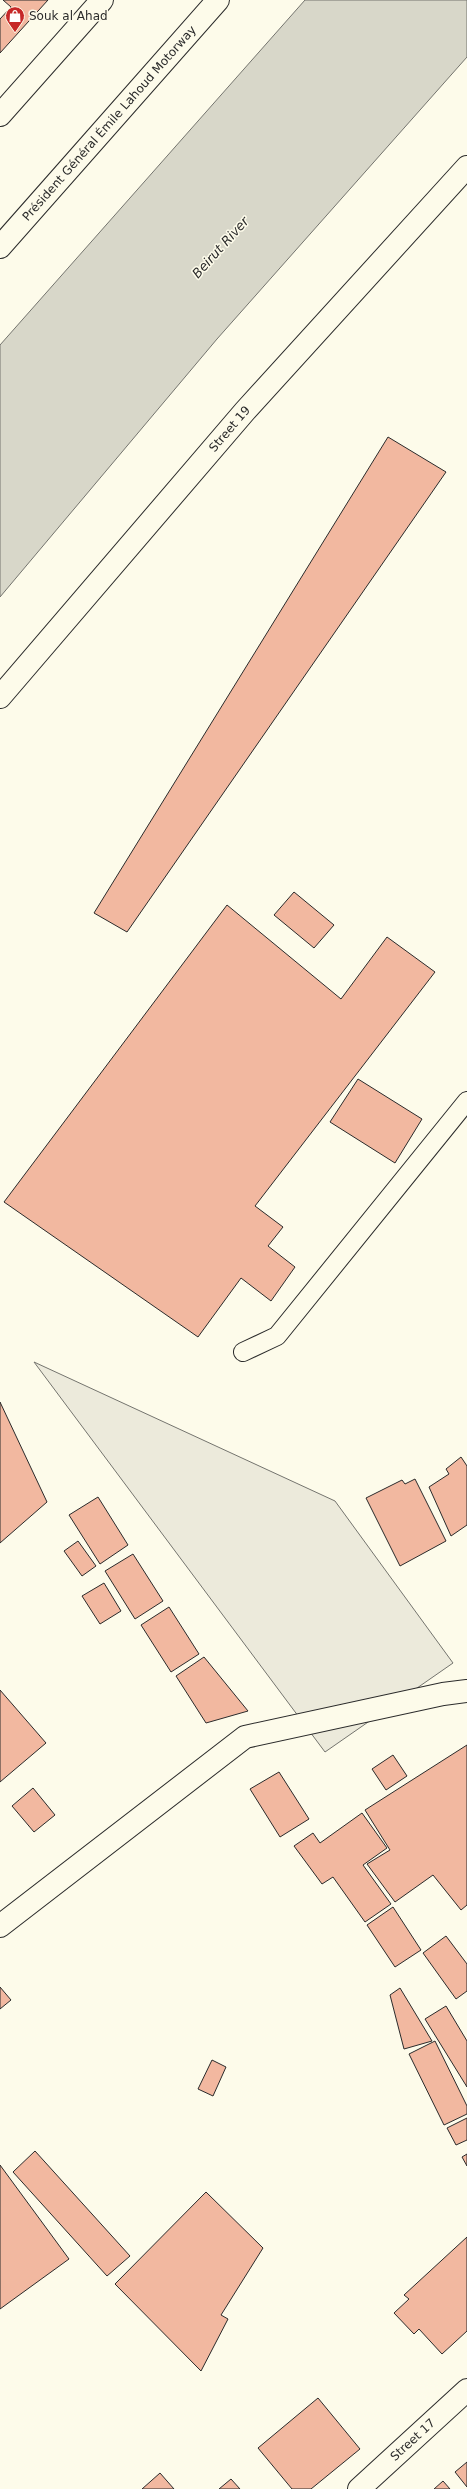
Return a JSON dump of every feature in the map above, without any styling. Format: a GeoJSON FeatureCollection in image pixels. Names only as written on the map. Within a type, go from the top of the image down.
{"type":"FeatureCollection","features":[{"type":"Feature","properties":{"kind":"main road"},"geometry":{"type":"LineString","coordinates":[[0,115],[102,0]]}},
{"type":"Feature","properties":{"kind":"main road","name":"Président Général Émile Lahoud Motorway"},"geometry":{"type":"LineString","coordinates":[[0,247],[218,0]]}},
{"type":"Feature","properties":{"kind":"main road","name":"Street 19"},"geometry":{"type":"LineString","coordinates":[[0,697],[245,411],[467,167]]}},
{"type":"Feature","properties":{"kind":"main road"},"geometry":{"type":"LineString","coordinates":[[0,1926],[245,1737],[443,1694],[467,1691]]}},
{"type":"Feature","properties":{"kind":"main road","name":"Street 17"},"geometry":{"type":"LineString","coordinates":[[359,2489],[467,2390]]}},
{"type":"Feature","properties":{"kind":"lane"},"geometry":{"type":"LineString","coordinates":[[243,1352],[277,1336],[467,1101]]}},
{"type":"Feature","properties":{"kind":"shaded area"},"geometry":{"type":"Polygon","coordinates":[[[34,1362],[335,1501],[453,1663],[325,1752],[34,1362]]]}},
{"type":"Feature","properties":{"kind":"water","name":"Beirut River"},"geometry":{"type":"Polygon","coordinates":[[[305,0],[467,0],[467,57],[217,339],[0,597],[0,345],[305,0]]]}},
{"type":"Feature","properties":{"kind":"building","name":"Souk al Ahad"},"geometry":{"type":"Polygon","coordinates":[[[3,0],[48,0],[0,53],[0,19],[11,7],[3,0]]]}},
{"type":"Feature","properties":{"kind":"building"},"geometry":{"type":"Polygon","coordinates":[[[388,437],[446,472],[127,932],[94,913],[388,437]]]}},
{"type":"Feature","properties":{"kind":"building"},"geometry":{"type":"Polygon","coordinates":[[[294,892],[334,925],[314,948],[274,915],[294,892]]]}},
{"type":"Feature","properties":{"kind":"building"},"geometry":{"type":"Polygon","coordinates":[[[227,905],[341,999],[387,937],[435,972],[255,1206],[283,1227],[268,1246],[295,1267],[271,1301],[241,1278],[198,1337],[4,1202],[227,905]]]}},
{"type":"Feature","properties":{"kind":"building"},"geometry":{"type":"Polygon","coordinates":[[[358,1079],[422,1119],[395,1163],[330,1122],[358,1079]]]}},
{"type":"Feature","properties":{"kind":"building"},"geometry":{"type":"Polygon","coordinates":[[[0,1402],[47,1502],[0,1543],[0,1402]]]}},
{"type":"Feature","properties":{"kind":"building"},"geometry":{"type":"Polygon","coordinates":[[[461,1457],[467,1466],[467,1525],[451,1536],[429,1487],[449,1474],[446,1469],[461,1457]]]}},
{"type":"Feature","properties":{"kind":"building"},"geometry":{"type":"Polygon","coordinates":[[[415,1479],[446,1541],[400,1566],[366,1498],[402,1480],[405,1484],[415,1479]]]}},
{"type":"Feature","properties":{"kind":"building"},"geometry":{"type":"Polygon","coordinates":[[[98,1497],[128,1545],[100,1564],[69,1515],[98,1497]]]}},
{"type":"Feature","properties":{"kind":"building"},"geometry":{"type":"Polygon","coordinates":[[[78,1541],[96,1566],[82,1576],[64,1551],[78,1541]]]}},
{"type":"Feature","properties":{"kind":"building"},"geometry":{"type":"Polygon","coordinates":[[[133,1554],[163,1601],[135,1619],[105,1571],[133,1554]]]}},
{"type":"Feature","properties":{"kind":"building"},"geometry":{"type":"Polygon","coordinates":[[[104,1583],[121,1611],[100,1624],[82,1596],[104,1583]]]}},
{"type":"Feature","properties":{"kind":"building"},"geometry":{"type":"Polygon","coordinates":[[[169,1607],[199,1654],[171,1672],[141,1625],[169,1607]]]}},
{"type":"Feature","properties":{"kind":"building"},"geometry":{"type":"Polygon","coordinates":[[[204,1657],[248,1711],[206,1723],[176,1676],[204,1657]]]}},
{"type":"Feature","properties":{"kind":"building"},"geometry":{"type":"Polygon","coordinates":[[[0,1690],[46,1743],[0,1782],[0,1690]]]}},
{"type":"Feature","properties":{"kind":"building"},"geometry":{"type":"Polygon","coordinates":[[[467,1745],[467,1905],[461,1910],[433,1875],[395,1902],[367,1864],[390,1850],[365,1810],[467,1745]]]}},
{"type":"Feature","properties":{"kind":"building"},"geometry":{"type":"Polygon","coordinates":[[[393,1755],[407,1776],[386,1790],[372,1769],[393,1755]]]}},
{"type":"Feature","properties":{"kind":"building"},"geometry":{"type":"Polygon","coordinates":[[[279,1772],[309,1819],[280,1837],[250,1789],[279,1772]]]}},
{"type":"Feature","properties":{"kind":"building"},"geometry":{"type":"Polygon","coordinates":[[[33,1788],[55,1815],[34,1832],[12,1806],[33,1788]]]}},
{"type":"Feature","properties":{"kind":"building"},"geometry":{"type":"Polygon","coordinates":[[[362,1813],[387,1848],[363,1865],[391,1904],[365,1922],[333,1877],[322,1884],[294,1846],[313,1833],[320,1843],[362,1813]]]}},
{"type":"Feature","properties":{"kind":"building"},"geometry":{"type":"Polygon","coordinates":[[[393,1907],[421,1950],[395,1967],[367,1925],[393,1907]]]}},
{"type":"Feature","properties":{"kind":"building"},"geometry":{"type":"Polygon","coordinates":[[[446,1936],[467,1964],[467,1991],[456,1999],[423,1953],[446,1936]]]}},
{"type":"Feature","properties":{"kind":"building"},"geometry":{"type":"Polygon","coordinates":[[[0,1987],[11,2000],[0,2009],[0,1987]]]}},
{"type":"Feature","properties":{"kind":"building"},"geometry":{"type":"Polygon","coordinates":[[[400,1988],[432,2041],[404,2049],[390,1995],[400,1988]]]}},
{"type":"Feature","properties":{"kind":"building"},"geometry":{"type":"Polygon","coordinates":[[[446,2006],[467,2041],[467,2087],[425,2019],[446,2006]]]}},
{"type":"Feature","properties":{"kind":"building"},"geometry":{"type":"Polygon","coordinates":[[[435,2041],[467,2106],[467,2114],[444,2125],[409,2054],[435,2041]]]}},
{"type":"Feature","properties":{"kind":"building"},"geometry":{"type":"Polygon","coordinates":[[[212,2060],[226,2067],[213,2096],[198,2089],[212,2060]]]}},
{"type":"Feature","properties":{"kind":"building"},"geometry":{"type":"Polygon","coordinates":[[[467,2118],[467,2140],[456,2145],[447,2128],[467,2118]]]}},
{"type":"Feature","properties":{"kind":"building"},"geometry":{"type":"Polygon","coordinates":[[[35,2151],[130,2256],[107,2276],[13,2172],[35,2151]]]}},
{"type":"Feature","properties":{"kind":"building"},"geometry":{"type":"Polygon","coordinates":[[[467,2154],[467,2166],[462,2157],[467,2154]]]}},
{"type":"Feature","properties":{"kind":"building"},"geometry":{"type":"Polygon","coordinates":[[[0,2165],[69,2259],[0,2309],[0,2165]]]}},
{"type":"Feature","properties":{"kind":"building"},"geometry":{"type":"Polygon","coordinates":[[[206,2192],[263,2248],[221,2315],[228,2319],[201,2371],[115,2284],[206,2192]]]}},
{"type":"Feature","properties":{"kind":"building"},"geometry":{"type":"Polygon","coordinates":[[[467,2237],[467,2331],[442,2354],[419,2329],[414,2334],[394,2313],[409,2299],[404,2295],[467,2237]]]}},
{"type":"Feature","properties":{"kind":"building"},"geometry":{"type":"Polygon","coordinates":[[[318,2398],[360,2449],[311,2489],[292,2489],[258,2448],[318,2398]]]}},
{"type":"Feature","properties":{"kind":"building"},"geometry":{"type":"Polygon","coordinates":[[[467,2462],[467,2487],[455,2472],[467,2462]]]}},
{"type":"Feature","properties":{"kind":"building"},"geometry":{"type":"Polygon","coordinates":[[[160,2473],[174,2489],[142,2489],[160,2473]]]}},
{"type":"Feature","properties":{"kind":"building"},"geometry":{"type":"Polygon","coordinates":[[[231,2479],[240,2489],[219,2489],[231,2479]]]}},
{"type":"Feature","properties":{"kind":"building"},"geometry":{"type":"Polygon","coordinates":[[[443,2481],[450,2489],[434,2489],[443,2481]]]}},
{"type":"Feature","properties":{"kind":"place","name":"Souk al Ahad"},"geometry":{"type":"Point","coordinates":[15,33]}}]}
